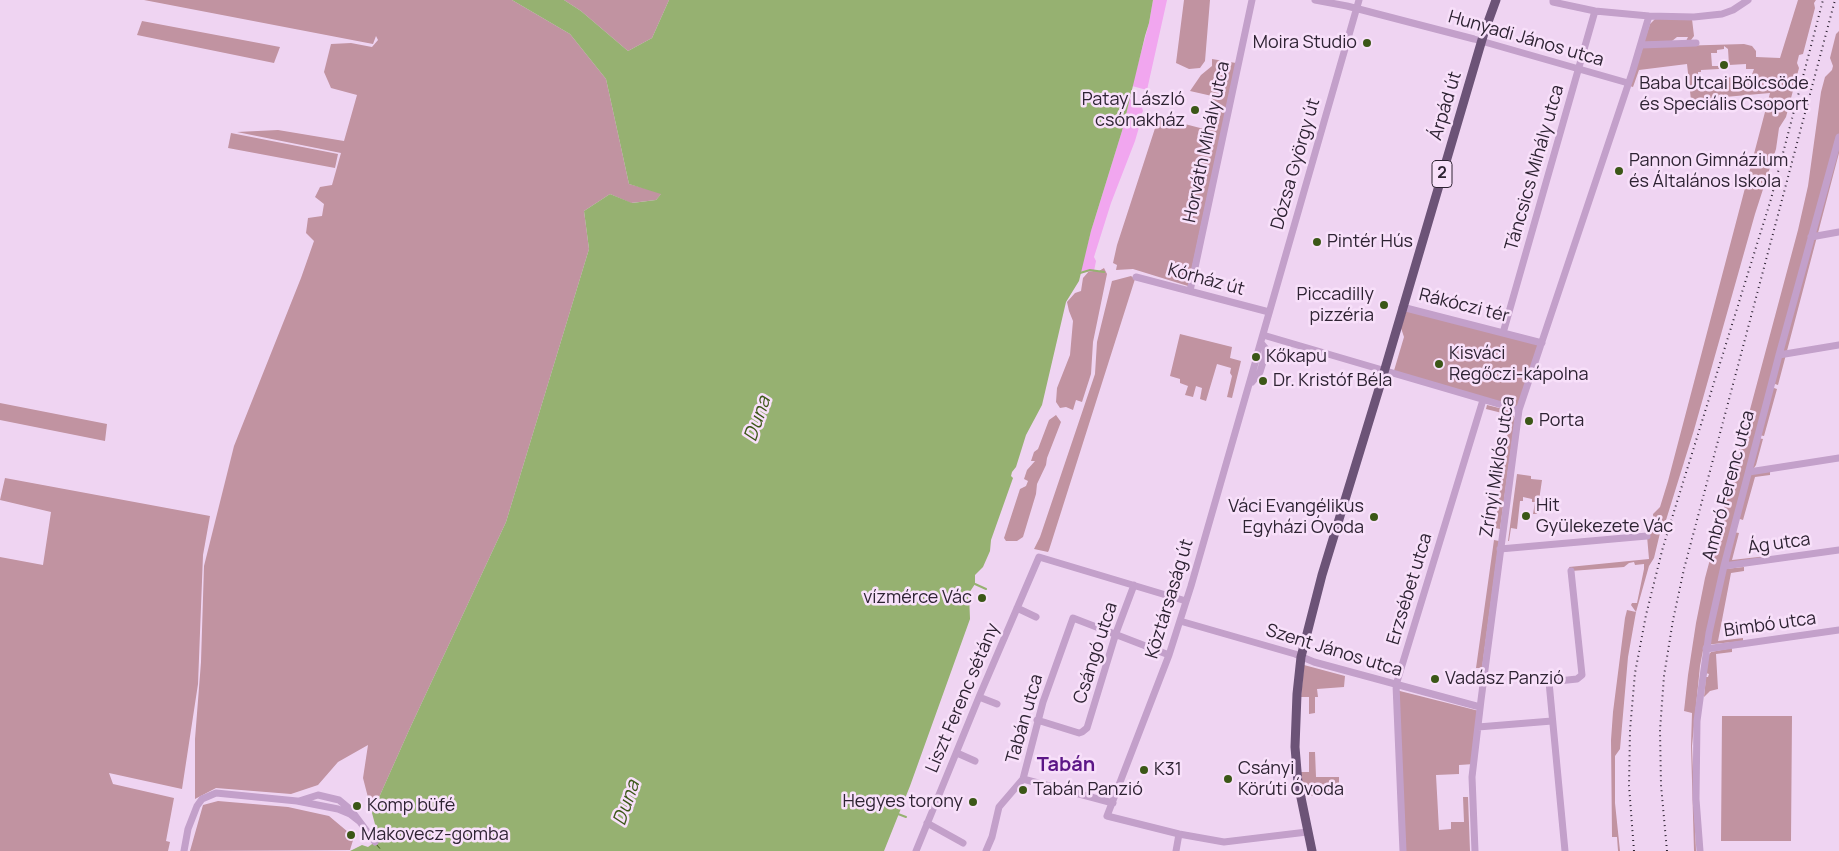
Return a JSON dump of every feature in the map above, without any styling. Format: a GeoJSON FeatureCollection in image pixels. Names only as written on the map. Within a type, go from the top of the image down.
{"type":"FeatureCollection","features":[{"type":"Feature","properties":{"kind":"main road","name":"Árpád út"},"geometry":{"type":"LineString","coordinates":[[1402,307],[1496,0]]}},
{"type":"Feature","properties":{"kind":"main road","name":"Rákóczi tér"},"geometry":{"type":"LineString","coordinates":[[1384,371],[1402,307]]}},
{"type":"Feature","properties":{"kind":"main road","name":"2"},"geometry":{"type":"LineString","coordinates":[[1312,851],[1298,783],[1295,747],[1297,694],[1301,657],[1322,575],[1384,371]]}},
{"type":"Feature","properties":{"kind":"street","name":"Horváth Mihály utca"},"geometry":{"type":"LineString","coordinates":[[1190,291],[1252,0]]}},
{"type":"Feature","properties":{"kind":"street","name":"Hunyadi János utca"},"geometry":{"type":"LineString","coordinates":[[1315,0],[1357,8],[1482,41],[1628,83]]}},
{"type":"Feature","properties":{"kind":"street","name":"Dózsa György út"},"geometry":{"type":"LineString","coordinates":[[1262,339],[1359,0]]}},
{"type":"Feature","properties":{"kind":"street"},"geometry":{"type":"LineString","coordinates":[[1553,0],[1553,2],[1595,11],[1649,16],[1694,17],[1722,14],[1733,10],[1748,0]]}},
{"type":"Feature","properties":{"kind":"street","name":"Táncsics Mihály utca"},"geometry":{"type":"LineString","coordinates":[[1503,333],[1580,69],[1595,11]]}},
{"type":"Feature","properties":{"kind":"street","name":"Zrínyi Miklós utca"},"geometry":{"type":"LineString","coordinates":[[1475,851],[1472,777],[1519,410],[1649,16]]}},
{"type":"Feature","properties":{"kind":"street"},"geometry":{"type":"LineString","coordinates":[[1641,45],[1696,43]]}},
{"type":"Feature","properties":{"kind":"street","name":"Ambró Ferenc utca"},"geometry":{"type":"LineString","coordinates":[[1700,851],[1696,799],[1697,721],[1706,649],[1724,566],[1839,136]]}},
{"type":"Feature","properties":{"kind":"street"},"geometry":{"type":"LineString","coordinates":[[1811,237],[1839,232]]}},
{"type":"Feature","properties":{"kind":"street","name":"Kórház út"},"geometry":{"type":"LineString","coordinates":[[1136,277],[1269,312]]}},
{"type":"Feature","properties":{"kind":"street","name":"Rákóczi tér"},"geometry":{"type":"LineString","coordinates":[[1402,307],[1542,343]]}},
{"type":"Feature","properties":{"kind":"street"},"geometry":{"type":"LineString","coordinates":[[1262,339],[1384,371],[1519,410]]}},
{"type":"Feature","properties":{"kind":"street","name":"Köztársaság út"},"geometry":{"type":"LineString","coordinates":[[1179,834],[1108,816],[1180,621],[1262,339]]}},
{"type":"Feature","properties":{"kind":"street","name":"Köztársaság út"},"geometry":{"type":"LineString","coordinates":[[1248,386],[1260,372],[1264,360],[1266,349],[1262,339]]}},
{"type":"Feature","properties":{"kind":"street"},"geometry":{"type":"LineString","coordinates":[[1779,355],[1839,345]]}},
{"type":"Feature","properties":{"kind":"street","name":"Erzsébet utca"},"geometry":{"type":"LineString","coordinates":[[1403,851],[1396,685],[1483,400]]}},
{"type":"Feature","properties":{"kind":"street"},"geometry":{"type":"LineString","coordinates":[[1749,472],[1839,458]]}},
{"type":"Feature","properties":{"kind":"street"},"geometry":{"type":"LineString","coordinates":[[1500,549],[1648,536]]}},
{"type":"Feature","properties":{"kind":"street","name":"Ág utca"},"geometry":{"type":"LineString","coordinates":[[1724,566],[1839,550]]}},
{"type":"Feature","properties":{"kind":"street","name":"Liszt Ferenc sétány"},"geometry":{"type":"LineString","coordinates":[[916,851],[1039,557],[1134,584]]}},
{"type":"Feature","properties":{"kind":"street"},"geometry":{"type":"LineString","coordinates":[[1565,851],[1549,682],[1577,679],[1582,675],[1571,571]]}},
{"type":"Feature","properties":{"kind":"street"},"geometry":{"type":"LineString","coordinates":[[1134,584],[1186,601]]}},
{"type":"Feature","properties":{"kind":"street","name":"Csángó utca"},"geometry":{"type":"LineString","coordinates":[[1038,720],[1079,732],[1085,730],[1089,725],[1116,633],[1134,584]]}},
{"type":"Feature","properties":{"kind":"street"},"geometry":{"type":"LineString","coordinates":[[1017,608],[1036,617]]}},
{"type":"Feature","properties":{"kind":"street","name":"Tabán utca"},"geometry":{"type":"LineString","coordinates":[[986,851],[992,837],[999,807],[1023,779],[1038,720],[1073,618],[1116,633]]}},
{"type":"Feature","properties":{"kind":"street","name":"Szent János utca"},"geometry":{"type":"LineString","coordinates":[[1180,621],[1396,685],[1480,707]]}},
{"type":"Feature","properties":{"kind":"street","name":"Bimbó utca"},"geometry":{"type":"LineString","coordinates":[[1706,649],[1839,630]]}},
{"type":"Feature","properties":{"kind":"street"},"geometry":{"type":"LineString","coordinates":[[1116,633],[1169,655]]}},
{"type":"Feature","properties":{"kind":"street"},"geometry":{"type":"LineString","coordinates":[[979,697],[997,704]]}},
{"type":"Feature","properties":{"kind":"street"},"geometry":{"type":"LineString","coordinates":[[1478,727],[1552,721]]}},
{"type":"Feature","properties":{"kind":"street"},"geometry":{"type":"LineString","coordinates":[[957,753],[975,761]]}},
{"type":"Feature","properties":{"kind":"street"},"geometry":{"type":"LineString","coordinates":[[1023,779],[1112,803]]}},
{"type":"Feature","properties":{"kind":"street"},"geometry":{"type":"LineString","coordinates":[[184,851],[188,829],[196,806],[209,794],[216,793],[297,801],[318,795],[339,800],[351,810],[375,842]]}},
{"type":"Feature","properties":{"kind":"street"},"geometry":{"type":"LineString","coordinates":[[927,823],[963,843]]}},
{"type":"Feature","properties":{"kind":"street"},"geometry":{"type":"LineString","coordinates":[[1176,851],[1179,834],[1224,842],[1308,832]]}},
{"type":"Feature","properties":{"kind":"street"},"geometry":{"type":"LineString","coordinates":[[1224,842],[1225,851]]}},
{"type":"Feature","properties":{"kind":"shaded area"},"geometry":{"type":"Polygon","coordinates":[[[144,0],[512,0],[570,34],[606,79],[629,184],[662,193],[656,200],[631,203],[610,194],[584,211],[589,249],[506,522],[372,813],[363,778],[368,745],[338,762],[318,785],[291,794],[216,788],[195,799],[195,739],[201,662],[204,566],[234,446],[314,241],[306,233],[308,218],[322,216],[324,204],[315,197],[320,187],[332,185],[341,153],[237,132],[278,130],[344,141],[357,95],[331,88],[324,72],[331,44],[351,43],[372,47],[378,40],[376,36],[373,44],[144,0]]]}},
{"type":"Feature","properties":{"kind":"shaded area"},"geometry":{"type":"Polygon","coordinates":[[[564,0],[669,0],[652,38],[628,51],[581,11],[564,0]]]}},
{"type":"Feature","properties":{"kind":"shaded area"},"geometry":{"type":"Polygon","coordinates":[[[1184,0],[1210,0],[1205,61],[1200,68],[1189,69],[1176,63],[1184,0]]]}},
{"type":"Feature","properties":{"kind":"shaded area"},"geometry":{"type":"Polygon","coordinates":[[[1798,0],[1816,0],[1803,54],[1799,55],[1797,63],[1799,68],[1786,117],[1779,128],[1776,149],[1755,214],[1694,430],[1662,533],[1660,533],[1654,558],[1649,566],[1636,612],[1631,605],[1632,603],[1637,603],[1644,564],[1635,565],[1634,562],[1624,567],[1571,571],[1569,567],[1649,559],[1647,536],[1654,524],[1653,514],[1660,507],[1668,481],[1770,93],[1691,100],[1687,64],[1639,70],[1633,87],[1630,86],[1643,47],[1744,44],[1752,46],[1756,51],[1756,57],[1780,58],[1798,0]],[[1724,46],[1724,49],[1717,50],[1717,53],[1711,53],[1712,66],[1718,66],[1719,69],[1701,70],[1701,72],[1698,72],[1698,74],[1701,74],[1702,81],[1705,81],[1706,86],[1720,85],[1720,78],[1735,77],[1736,86],[1748,85],[1754,69],[1746,69],[1746,64],[1729,65],[1728,49],[1724,46]]]}},
{"type":"Feature","properties":{"kind":"shaded area"},"geometry":{"type":"Polygon","coordinates":[[[1655,19],[1692,19],[1694,36],[1691,40],[1686,41],[1688,37],[1677,37],[1672,41],[1644,42],[1650,24],[1655,19]]]}},
{"type":"Feature","properties":{"kind":"shaded area"},"geometry":{"type":"Polygon","coordinates":[[[142,21],[280,47],[274,63],[137,35],[142,21]]]}},
{"type":"Feature","properties":{"kind":"shaded area"},"geometry":{"type":"Polygon","coordinates":[[[1839,31],[1839,153],[1778,385],[1772,383],[1771,387],[1777,389],[1764,436],[1759,435],[1758,438],[1763,439],[1756,465],[1752,471],[1770,471],[1770,475],[1755,477],[1743,520],[1737,518],[1733,532],[1739,533],[1732,560],[1767,556],[1767,559],[1725,569],[1744,567],[1744,571],[1731,573],[1718,641],[1743,638],[1743,641],[1704,645],[1700,666],[1692,746],[1696,851],[1694,851],[1691,746],[1692,713],[1684,711],[1696,623],[1705,578],[1798,230],[1808,186],[1821,92],[1825,77],[1832,70],[1833,66],[1830,58],[1836,34],[1839,31]]]}},
{"type":"Feature","properties":{"kind":"shaded area"},"geometry":{"type":"Polygon","coordinates":[[[1212,59],[1236,63],[1188,286],[1133,269],[1116,270],[1117,265],[1113,263],[1117,245],[1159,116],[1178,119],[1181,123],[1204,129],[1212,96],[1190,91],[1201,75],[1212,66],[1212,59]]]}},
{"type":"Feature","properties":{"kind":"shaded area"},"geometry":{"type":"Polygon","coordinates":[[[231,133],[338,154],[335,168],[228,148],[231,133]]]}},
{"type":"Feature","properties":{"kind":"shaded area"},"geometry":{"type":"Polygon","coordinates":[[[1104,268],[1107,274],[1093,342],[1091,374],[1082,402],[1076,400],[1073,410],[1066,407],[1060,408],[1056,402],[1057,388],[1070,355],[1073,321],[1067,302],[1075,293],[1081,291],[1083,278],[1090,270],[1099,271],[1104,268]]]}},
{"type":"Feature","properties":{"kind":"shaded area"},"geometry":{"type":"Polygon","coordinates":[[[1131,276],[1135,279],[1049,550],[1048,552],[1034,549],[1040,537],[1095,374],[1097,342],[1112,281],[1131,276]]]}},
{"type":"Feature","properties":{"kind":"shaded area"},"geometry":{"type":"Polygon","coordinates":[[[1407,309],[1542,343],[1519,410],[1393,374],[1404,337],[1401,328],[1407,309]]]}},
{"type":"Feature","properties":{"kind":"shaded area"},"geometry":{"type":"Polygon","coordinates":[[[1180,334],[1232,347],[1230,358],[1241,361],[1232,398],[1227,397],[1232,376],[1230,373],[1231,368],[1217,364],[1206,401],[1200,399],[1202,388],[1196,386],[1193,397],[1185,395],[1188,386],[1180,383],[1180,379],[1170,376],[1180,334]]]}},
{"type":"Feature","properties":{"kind":"shaded area"},"geometry":{"type":"Polygon","coordinates":[[[0,403],[107,424],[105,441],[0,420],[0,403]]]}},
{"type":"Feature","properties":{"kind":"shaded area"},"geometry":{"type":"Polygon","coordinates":[[[1487,405],[1511,411],[1510,415],[1486,409],[1487,405]]]}},
{"type":"Feature","properties":{"kind":"shaded area"},"geometry":{"type":"Polygon","coordinates":[[[1056,415],[1061,422],[1046,465],[1037,484],[1036,494],[1023,537],[1017,541],[1006,541],[1004,538],[1020,489],[1026,486],[1028,481],[1024,479],[1027,470],[1035,461],[1031,461],[1034,452],[1038,449],[1049,420],[1056,415]]]}},
{"type":"Feature","properties":{"kind":"shaded area"},"geometry":{"type":"Polygon","coordinates":[[[1510,415],[1514,416],[1515,419],[1500,529],[1495,528],[1510,415]]]}},
{"type":"Feature","properties":{"kind":"shaded area"},"geometry":{"type":"Polygon","coordinates":[[[1517,474],[1531,476],[1531,479],[1542,480],[1537,514],[1533,514],[1535,502],[1532,502],[1532,499],[1523,497],[1523,501],[1520,501],[1517,529],[1511,528],[1508,541],[1517,474]]]}},
{"type":"Feature","properties":{"kind":"shaded area"},"geometry":{"type":"Polygon","coordinates":[[[5,478],[210,516],[203,555],[198,684],[182,789],[109,773],[113,784],[174,798],[166,841],[170,842],[168,851],[0,851],[0,557],[43,565],[51,512],[0,500],[5,478]]]}},
{"type":"Feature","properties":{"kind":"shaded area"},"geometry":{"type":"Polygon","coordinates":[[[1494,540],[1499,541],[1482,668],[1476,668],[1494,540]]]}},
{"type":"Feature","properties":{"kind":"shaded area"},"geometry":{"type":"Polygon","coordinates":[[[1627,610],[1636,612],[1628,657],[1620,749],[1615,756],[1615,803],[1620,851],[1618,851],[1617,837],[1612,837],[1611,740],[1627,610]]]}},
{"type":"Feature","properties":{"kind":"shaded area"},"geometry":{"type":"Polygon","coordinates":[[[1732,648],[1732,652],[1716,654],[1718,689],[1710,691],[1704,697],[1706,677],[1709,674],[1706,673],[1708,656],[1711,652],[1732,648]]]}},
{"type":"Feature","properties":{"kind":"shaded area"},"geometry":{"type":"Polygon","coordinates":[[[1304,665],[1345,676],[1344,687],[1317,689],[1318,697],[1315,697],[1315,713],[1309,714],[1309,697],[1301,697],[1304,665]]]}},
{"type":"Feature","properties":{"kind":"shaded area"},"geometry":{"type":"Polygon","coordinates":[[[1396,690],[1479,711],[1474,764],[1459,765],[1459,774],[1436,775],[1439,830],[1451,829],[1451,822],[1464,822],[1463,797],[1468,797],[1470,851],[1403,851],[1396,690]]]}},
{"type":"Feature","properties":{"kind":"shaded area"},"geometry":{"type":"Polygon","coordinates":[[[1722,716],[1792,716],[1791,841],[1721,841],[1722,716]]]}},
{"type":"Feature","properties":{"kind":"shaded area"},"geometry":{"type":"Polygon","coordinates":[[[1309,752],[1315,752],[1316,777],[1339,777],[1339,786],[1336,791],[1305,797],[1300,772],[1309,772],[1309,752]]]}},
{"type":"Feature","properties":{"kind":"shaded area"},"geometry":{"type":"Polygon","coordinates":[[[218,801],[288,807],[329,816],[354,837],[350,850],[190,851],[203,805],[218,801]]]}},
{"type":"Feature","properties":{"kind":"sand"},"geometry":{"type":"Polygon","coordinates":[[[1153,0],[1167,0],[1147,90],[1132,86],[1149,23],[1153,0]]]}},
{"type":"Feature","properties":{"kind":"sand"},"geometry":{"type":"Polygon","coordinates":[[[1129,99],[1141,104],[1143,111],[1140,117],[1140,124],[1111,203],[1094,257],[1096,261],[1094,271],[1080,273],[1122,131],[1129,99]]]}},
{"type":"Feature","properties":{"kind":"water","name":"Duna"},"geometry":{"type":"Polygon","coordinates":[[[512,0],[564,0],[581,11],[628,51],[652,38],[669,0],[1153,0],[1122,131],[1091,231],[1079,281],[1066,302],[1042,405],[1026,435],[1016,467],[1012,472],[1011,476],[1013,478],[991,540],[990,551],[983,567],[975,575],[975,584],[969,593],[970,619],[910,786],[884,851],[350,851],[362,845],[368,847],[379,839],[372,813],[506,522],[589,249],[584,211],[610,194],[632,203],[656,200],[661,194],[629,184],[606,79],[570,34],[512,0]]]}},
{"type":"Feature","properties":{"kind":"waterway"},"geometry":{"type":"LineString","coordinates":[[1080,273],[1090,270],[1104,272]]}},
{"type":"Feature","properties":{"kind":"waterway"},"geometry":{"type":"LineString","coordinates":[[975,584],[986,589]]}},
{"type":"Feature","properties":{"kind":"waterway"},"geometry":{"type":"LineString","coordinates":[[898,814],[906,817]]}},
{"type":"Feature","properties":{"kind":"ferry route"},"geometry":{"type":"LineString","coordinates":[[376,844],[382,851]]}},
{"type":"Feature","properties":{"kind":"railway"},"geometry":{"type":"LineString","coordinates":[[1634,851],[1629,786],[1630,730],[1635,673],[1646,615],[1663,547],[1771,199],[1823,0]]}},
{"type":"Feature","properties":{"kind":"railway"},"geometry":{"type":"LineString","coordinates":[[1667,851],[1661,785],[1660,730],[1664,676],[1673,620],[1684,569],[1835,0]]}},
{"type":"Feature","properties":{"kind":"place","name":"Moira Studio"},"geometry":{"type":"Point","coordinates":[1367,43]}},
{"type":"Feature","properties":{"kind":"place","name":"Baba Utcai Bölcsöde és Speciális Csoport"},"geometry":{"type":"Point","coordinates":[1724,65]}},
{"type":"Feature","properties":{"kind":"place","name":"Patay László csónakház"},"geometry":{"type":"Point","coordinates":[1195,110]}},
{"type":"Feature","properties":{"kind":"place","name":"Pannon Gimnázium és Általános Iskola"},"geometry":{"type":"Point","coordinates":[1619,171]}},
{"type":"Feature","properties":{"kind":"place","name":"Pintér Hús"},"geometry":{"type":"Point","coordinates":[1317,242]}},
{"type":"Feature","properties":{"kind":"place","name":"Piccadilly pizzéria"},"geometry":{"type":"Point","coordinates":[1384,305]}},
{"type":"Feature","properties":{"kind":"place","name":"Kőkapu"},"geometry":{"type":"Point","coordinates":[1256,357]}},
{"type":"Feature","properties":{"kind":"place","name":"Kisváci Regőczi-kápolna"},"geometry":{"type":"Point","coordinates":[1439,364]}},
{"type":"Feature","properties":{"kind":"place","name":"Dr. Kristóf Béla"},"geometry":{"type":"Point","coordinates":[1263,381]}},
{"type":"Feature","properties":{"kind":"place","name":"Porta"},"geometry":{"type":"Point","coordinates":[1529,421]}},
{"type":"Feature","properties":{"kind":"place","name":"Hit Gyülekezete Vác"},"geometry":{"type":"Point","coordinates":[1526,516]}},
{"type":"Feature","properties":{"kind":"place","name":"Váci Evangélikus Egyházi Óvoda"},"geometry":{"type":"Point","coordinates":[1374,517]}},
{"type":"Feature","properties":{"kind":"place","name":"vízmérce Vác"},"geometry":{"type":"Point","coordinates":[982,598]}},
{"type":"Feature","properties":{"kind":"place","name":"Vadász Panzió"},"geometry":{"type":"Point","coordinates":[1435,679]}},
{"type":"Feature","properties":{"kind":"place","name":"K31"},"geometry":{"type":"Point","coordinates":[1144,770]}},
{"type":"Feature","properties":{"kind":"place","name":"Csányi Körúti Óvoda"},"geometry":{"type":"Point","coordinates":[1228,779]}},
{"type":"Feature","properties":{"kind":"place","name":"Tabán Panzió"},"geometry":{"type":"Point","coordinates":[1023,790]}},
{"type":"Feature","properties":{"kind":"place","name":"Hegyes torony"},"geometry":{"type":"Point","coordinates":[973,802]}},
{"type":"Feature","properties":{"kind":"place","name":"Komp büfé"},"geometry":{"type":"Point","coordinates":[357,806]}},
{"type":"Feature","properties":{"kind":"place","name":"Makovecz-gomba"},"geometry":{"type":"Point","coordinates":[351,835]}},
{"type":"Feature","properties":{"kind":"district","name":"Tabán"},"geometry":{"type":"Point","coordinates":[1066,765]}}]}
